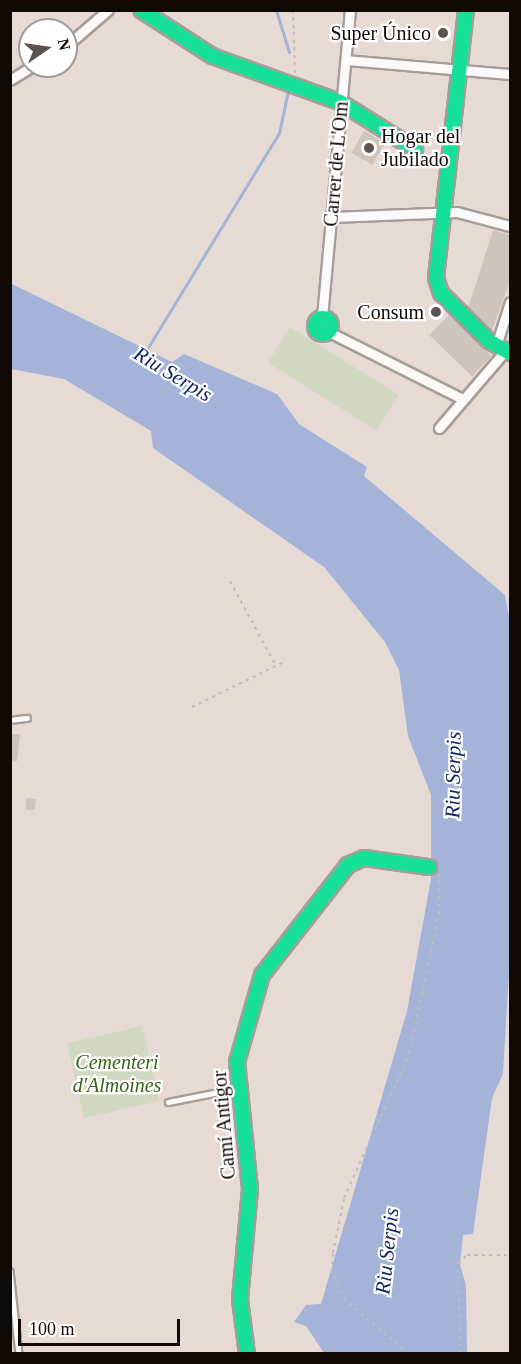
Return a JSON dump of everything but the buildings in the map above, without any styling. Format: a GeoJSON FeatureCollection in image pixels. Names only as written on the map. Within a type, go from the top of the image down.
{"type":"FeatureCollection","features":[{"type":"Feature","properties":{"kind":"street"},"geometry":{"type":"LineString","coordinates":[[78,36],[108,10]]}},
{"type":"Feature","properties":{"kind":"street"},"geometry":{"type":"LineString","coordinates":[[141,10],[212,56],[296,83],[340,102],[414,149]]}},
{"type":"Feature","properties":{"kind":"street","name":"Carrer de L'Om"},"geometry":{"type":"LineString","coordinates":[[322,317],[350,10]]}},
{"type":"Feature","properties":{"kind":"street"},"geometry":{"type":"LineString","coordinates":[[466,10],[447,212],[436,278],[441,293],[504,350]]}},
{"type":"Feature","properties":{"kind":"street"},"geometry":{"type":"LineString","coordinates":[[346,60],[510,74]]}},
{"type":"Feature","properties":{"kind":"street"},"geometry":{"type":"LineString","coordinates":[[332,217],[447,212],[510,226]]}},
{"type":"Feature","properties":{"kind":"street"},"geometry":{"type":"LineString","coordinates":[[439,428],[504,350],[510,302]]}},
{"type":"Feature","properties":{"kind":"street"},"geometry":{"type":"LineString","coordinates":[[322,317],[314,326],[317,332],[329,332],[464,399]]}},
{"type":"Feature","properties":{"kind":"street","name":"Camí Antigor"},"geometry":{"type":"LineString","coordinates":[[248,1353],[240,1309],[250,1189],[243,1088],[238,1055],[262,975],[338,874],[364,858],[429,867]]}},
{"type":"Feature","properties":{"kind":"lane"},"geometry":{"type":"LineString","coordinates":[[10,720],[27,718]]}},
{"type":"Feature","properties":{"kind":"lane"},"geometry":{"type":"LineString","coordinates":[[168,1102],[243,1088]]}},
{"type":"Feature","properties":{"kind":"lane"},"geometry":{"type":"LineString","coordinates":[[10,1271],[19,1353]]}},
{"type":"Feature","properties":{"kind":"path"},"geometry":{"type":"LineString","coordinates":[[292,10],[296,83]]}},
{"type":"Feature","properties":{"kind":"path"},"geometry":{"type":"LineString","coordinates":[[230,581],[276,666]]}},
{"type":"Feature","properties":{"kind":"path"},"geometry":{"type":"LineString","coordinates":[[192,707],[286,661]]}},
{"type":"Feature","properties":{"kind":"path"},"geometry":{"type":"LineString","coordinates":[[409,1353],[345,1300],[332,1272],[333,1253],[344,1198],[399,1082],[422,1006],[441,888],[437,870],[429,867]]}},
{"type":"Feature","properties":{"kind":"path"},"geometry":{"type":"LineString","coordinates":[[460,1353],[458,1263],[467,1255],[510,1255]]}},
{"type":"Feature","properties":{"kind":"green space"},"geometry":{"type":"Polygon","coordinates":[[[290,327],[399,395],[376,430],[268,363],[290,327]]]}},
{"type":"Feature","properties":{"kind":"green space","name":"Cementeri d'Almoines"},"geometry":{"type":"Polygon","coordinates":[[[142,1026],[159,1101],[84,1118],[67,1043],[142,1026]]]}},
{"type":"Feature","properties":{"kind":"water","name":"Riu Serpis"},"geometry":{"type":"Polygon","coordinates":[[[10,283],[172,362],[184,354],[277,394],[299,424],[367,467],[364,476],[505,595],[510,622],[510,955],[503,1074],[492,1098],[473,1234],[463,1235],[460,1265],[466,1285],[467,1353],[324,1353],[306,1326],[294,1322],[306,1305],[321,1304],[407,1011],[431,879],[431,795],[408,736],[399,670],[385,642],[324,567],[153,448],[151,431],[64,379],[11,369],[10,283]]]}},
{"type":"Feature","properties":{"kind":"waterway"},"geometry":{"type":"LineString","coordinates":[[276,10],[289,52]]}},
{"type":"Feature","properties":{"kind":"waterway","name":"Riu Serpis"},"geometry":{"type":"LineString","coordinates":[[144,354],[279,133],[287,94]]}},
{"type":"Feature","properties":{"kind":"traffic: fast"},"geometry":{"type":"LineString","coordinates":[[141,10],[212,56],[340,102],[415,149]]}},
{"type":"Feature","properties":{"kind":"traffic: fast"},"geometry":{"type":"LineString","coordinates":[[466,10],[436,278],[441,293],[489,341],[510,353]]}},
{"type":"Feature","properties":{"kind":"traffic: fast"},"geometry":{"type":"LineString","coordinates":[[320,318],[326,318],[331,326],[329,332],[320,334],[315,329],[315,323],[320,318]]}},
{"type":"Feature","properties":{"kind":"traffic: fast"},"geometry":{"type":"LineString","coordinates":[[247,1354],[240,1299],[250,1189],[237,1062],[262,975],[348,865],[364,858],[429,867]]}},
{"type":"Feature","properties":{"kind":"place","name":"Super Único"},"geometry":{"type":"Point","coordinates":[443,33]}},
{"type":"Feature","properties":{"kind":"place","name":"Hogar del Jubilado"},"geometry":{"type":"Point","coordinates":[369,148]}},
{"type":"Feature","properties":{"kind":"place","name":"Consum"},"geometry":{"type":"Point","coordinates":[436,312]}}]}
